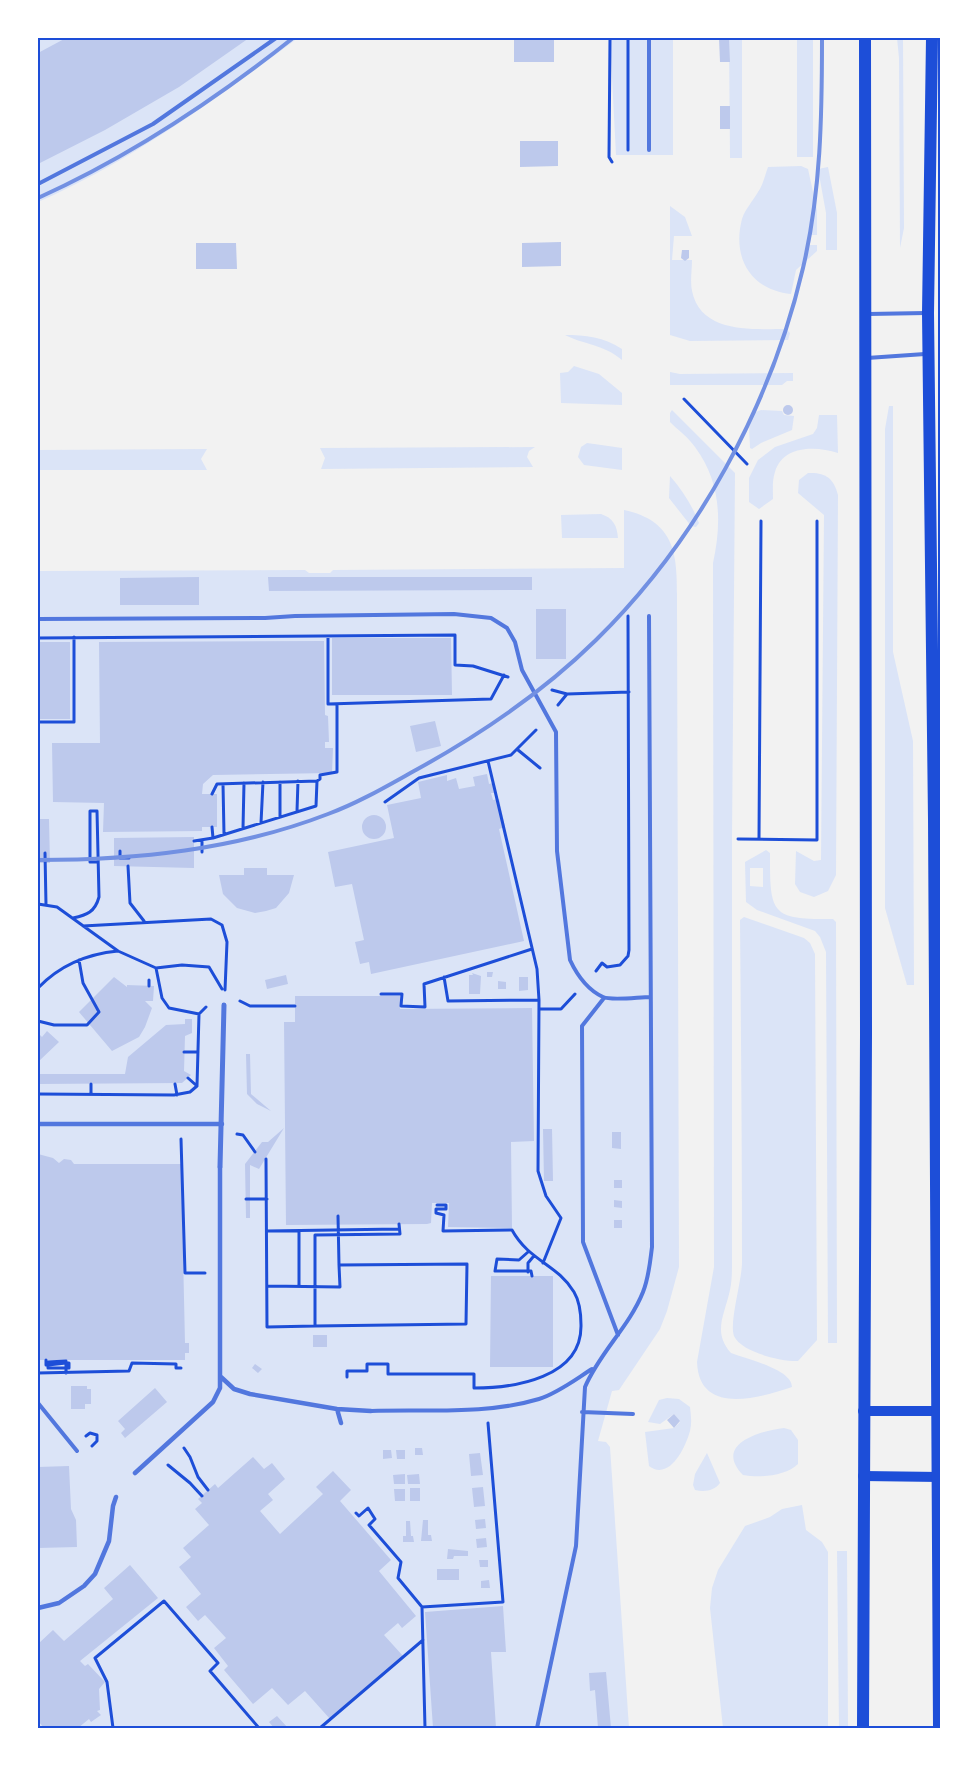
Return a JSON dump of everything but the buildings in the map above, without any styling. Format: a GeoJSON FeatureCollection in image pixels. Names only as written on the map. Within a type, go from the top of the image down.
{"type":"FeatureCollection","features":[{"type":"Feature","properties":{"kind":"main road"},"geometry":{"type":"LineString","coordinates":[[863,1728],[866,1034],[865,38]]}},
{"type":"Feature","properties":{"kind":"main road"},"geometry":{"type":"LineString","coordinates":[[932,38],[928,313],[939,1477],[939,1728]]}},
{"type":"Feature","properties":{"kind":"main road"},"geometry":{"type":"LineString","coordinates":[[863,1411],[938,1411]]}},
{"type":"Feature","properties":{"kind":"main road"},"geometry":{"type":"LineString","coordinates":[[863,1476],[939,1477]]}},
{"type":"Feature","properties":{"kind":"street"},"geometry":{"type":"LineString","coordinates":[[136,1473],[213,1402],[220,1388],[220,1167],[224,1005]]}},
{"type":"Feature","properties":{"kind":"street"},"geometry":{"type":"LineString","coordinates":[[38,1124],[222,1124]]}},
{"type":"Feature","properties":{"kind":"street"},"geometry":{"type":"LineString","coordinates":[[221,1377],[234,1389],[241,1392],[337,1409],[371,1411]]}},
{"type":"Feature","properties":{"kind":"street"},"geometry":{"type":"LineString","coordinates":[[337,1409],[341,1423]]}},
{"type":"Feature","properties":{"kind":"street"},"geometry":{"type":"LineString","coordinates":[[38,1608],[59,1603],[84,1586],[95,1574],[109,1541],[113,1506],[116,1497]]}},
{"type":"Feature","properties":{"kind":"lane"},"geometry":{"type":"LineString","coordinates":[[38,184],[153,124],[276,38]]}},
{"type":"Feature","properties":{"kind":"lane"},"geometry":{"type":"LineString","coordinates":[[649,38],[649,150]]}},
{"type":"Feature","properties":{"kind":"lane"},"geometry":{"type":"LineString","coordinates":[[865,314],[928,313]]}},
{"type":"Feature","properties":{"kind":"lane"},"geometry":{"type":"LineString","coordinates":[[865,358],[929,354]]}},
{"type":"Feature","properties":{"kind":"lane"},"geometry":{"type":"LineString","coordinates":[[38,619],[472,615],[491,618],[507,628],[515,642],[522,670],[549,716],[556,732],[557,851],[570,960],[576,972],[585,983],[604,998],[650,997]]}},
{"type":"Feature","properties":{"kind":"lane"},"geometry":{"type":"LineString","coordinates":[[537,1728],[576,1546],[582,1412],[585,1387],[592,1369],[618,1335],[643,1293],[652,1247],[649,616]]}},
{"type":"Feature","properties":{"kind":"lane"},"geometry":{"type":"LineString","coordinates":[[604,998],[582,1026],[583,1242],[618,1335]]}},
{"type":"Feature","properties":{"kind":"lane"},"geometry":{"type":"LineString","coordinates":[[371,1411],[486,1408],[540,1398],[592,1369]]}},
{"type":"Feature","properties":{"kind":"lane"},"geometry":{"type":"LineString","coordinates":[[38,1403],[78,1451]]}},
{"type":"Feature","properties":{"kind":"lane"},"geometry":{"type":"LineString","coordinates":[[582,1412],[633,1414]]}},
{"type":"Feature","properties":{"kind":"path"},"geometry":{"type":"LineString","coordinates":[[610,38],[609,157],[612,162]]}},
{"type":"Feature","properties":{"kind":"path"},"geometry":{"type":"LineString","coordinates":[[628,38],[628,150]]}},
{"type":"Feature","properties":{"kind":"path"},"geometry":{"type":"LineString","coordinates":[[684,399],[747,464]]}},
{"type":"Feature","properties":{"kind":"path"},"geometry":{"type":"LineString","coordinates":[[759,840],[761,521]]}},
{"type":"Feature","properties":{"kind":"path"},"geometry":{"type":"LineString","coordinates":[[738,839],[816,840],[817,521]]}},
{"type":"Feature","properties":{"kind":"path"},"geometry":{"type":"LineString","coordinates":[[539,1009],[561,1009],[602,963],[614,967],[620,965],[628,956],[628,616]]}},
{"type":"Feature","properties":{"kind":"path"},"geometry":{"type":"LineString","coordinates":[[38,638],[455,635],[455,665],[473,666],[567,694],[629,692]]}},
{"type":"Feature","properties":{"kind":"path"},"geometry":{"type":"LineString","coordinates":[[328,636],[328,704],[491,698],[504,675]]}},
{"type":"Feature","properties":{"kind":"path"},"geometry":{"type":"LineString","coordinates":[[38,722],[74,722],[74,637]]}},
{"type":"Feature","properties":{"kind":"path"},"geometry":{"type":"LineString","coordinates":[[385,802],[419,778],[511,755],[518,750],[567,694]]}},
{"type":"Feature","properties":{"kind":"path"},"geometry":{"type":"LineString","coordinates":[[194,841],[213,838],[316,806],[317,781],[320,779],[320,776],[337,772],[337,704]]}},
{"type":"Feature","properties":{"kind":"path"},"geometry":{"type":"LineString","coordinates":[[488,761],[537,969],[539,1000],[538,1171],[546,1196],[561,1218],[543,1263]]}},
{"type":"Feature","properties":{"kind":"path"},"geometry":{"type":"LineString","coordinates":[[297,811],[298,781]]}},
{"type":"Feature","properties":{"kind":"path"},"geometry":{"type":"LineString","coordinates":[[212,794],[217,784],[317,781]]}},
{"type":"Feature","properties":{"kind":"path"},"geometry":{"type":"LineString","coordinates":[[261,823],[263,782]]}},
{"type":"Feature","properties":{"kind":"path"},"geometry":{"type":"LineString","coordinates":[[280,782],[280,817]]}},
{"type":"Feature","properties":{"kind":"path"},"geometry":{"type":"LineString","coordinates":[[243,828],[244,783]]}},
{"type":"Feature","properties":{"kind":"path"},"geometry":{"type":"LineString","coordinates":[[224,784],[224,834]]}},
{"type":"Feature","properties":{"kind":"path"},"geometry":{"type":"LineString","coordinates":[[72,918],[88,914],[96,908],[99,898],[97,811],[90,811],[90,862],[98,862]]}},
{"type":"Feature","properties":{"kind":"path"},"geometry":{"type":"LineString","coordinates":[[212,827],[213,838]]}},
{"type":"Feature","properties":{"kind":"path"},"geometry":{"type":"LineString","coordinates":[[202,840],[202,852]]}},
{"type":"Feature","properties":{"kind":"path"},"geometry":{"type":"LineString","coordinates":[[120,851],[120,858],[129,858]]}},
{"type":"Feature","properties":{"kind":"path"},"geometry":{"type":"LineString","coordinates":[[45,853],[46,905]]}},
{"type":"Feature","properties":{"kind":"path"},"geometry":{"type":"LineString","coordinates":[[128,866],[130,903],[144,921]]}},
{"type":"Feature","properties":{"kind":"path"},"geometry":{"type":"LineString","coordinates":[[38,904],[57,907],[118,951],[156,968],[182,965],[209,967],[225,993],[250,1006],[295,1006]]}},
{"type":"Feature","properties":{"kind":"path"},"geometry":{"type":"LineString","coordinates":[[83,926],[144,921],[211,919],[222,925],[227,942],[224,1005]]}},
{"type":"Feature","properties":{"kind":"path"},"geometry":{"type":"LineString","coordinates":[[381,994],[402,994],[402,1006],[425,1007],[424,984],[532,950]]}},
{"type":"Feature","properties":{"kind":"path"},"geometry":{"type":"LineString","coordinates":[[38,988],[61,969],[79,960],[99,953],[118,951]]}},
{"type":"Feature","properties":{"kind":"path"},"geometry":{"type":"LineString","coordinates":[[38,1021],[54,1024],[88,1024],[99,1012],[83,983],[79,960]]}},
{"type":"Feature","properties":{"kind":"path"},"geometry":{"type":"LineString","coordinates":[[156,968],[162,998],[169,1008],[198,1014]]}},
{"type":"Feature","properties":{"kind":"path"},"geometry":{"type":"LineString","coordinates":[[444,977],[448,1001],[539,1000]]}},
{"type":"Feature","properties":{"kind":"path"},"geometry":{"type":"LineString","coordinates":[[148,986],[149,980]]}},
{"type":"Feature","properties":{"kind":"path"},"geometry":{"type":"LineString","coordinates":[[38,1094],[177,1095],[190,1092],[197,1086],[198,1014],[217,996],[225,993]]}},
{"type":"Feature","properties":{"kind":"path"},"geometry":{"type":"LineString","coordinates":[[184,1052],[198,1052]]}},
{"type":"Feature","properties":{"kind":"path"},"geometry":{"type":"LineString","coordinates":[[188,1078],[197,1086]]}},
{"type":"Feature","properties":{"kind":"path"},"geometry":{"type":"LineString","coordinates":[[91,1084],[91,1094]]}},
{"type":"Feature","properties":{"kind":"path"},"geometry":{"type":"LineString","coordinates":[[176,1084],[177,1095]]}},
{"type":"Feature","properties":{"kind":"path"},"geometry":{"type":"LineString","coordinates":[[181,1124],[185,1273],[198,1273]]}},
{"type":"Feature","properties":{"kind":"path"},"geometry":{"type":"LineString","coordinates":[[222,1134],[243,1134],[255,1152]]}},
{"type":"Feature","properties":{"kind":"path"},"geometry":{"type":"LineString","coordinates":[[266,1159],[267,1327],[466,1324],[467,1264],[339,1265]]}},
{"type":"Feature","properties":{"kind":"path"},"geometry":{"type":"LineString","coordinates":[[246,1198],[267,1199]]}},
{"type":"Feature","properties":{"kind":"path"},"geometry":{"type":"LineString","coordinates":[[347,1377],[347,1371],[367,1371],[367,1364],[388,1364],[388,1374],[474,1374],[474,1388],[517,1384],[545,1375],[570,1358],[577,1346],[581,1329],[580,1310],[575,1293],[566,1280],[533,1257],[512,1230],[442,1231],[444,1215],[436,1213],[436,1209],[446,1209],[446,1206],[437,1206]]}},
{"type":"Feature","properties":{"kind":"path"},"geometry":{"type":"LineString","coordinates":[[268,1286],[340,1287],[338,1216]]}},
{"type":"Feature","properties":{"kind":"path"},"geometry":{"type":"LineString","coordinates":[[267,1231],[399,1227],[400,1234],[315,1235],[315,1326]]}},
{"type":"Feature","properties":{"kind":"path"},"geometry":{"type":"LineString","coordinates":[[299,1231],[299,1286]]}},
{"type":"Feature","properties":{"kind":"path"},"geometry":{"type":"LineString","coordinates":[[528,1252],[519,1260],[497,1259],[495,1271],[531,1271],[532,1276]]}},
{"type":"Feature","properties":{"kind":"path"},"geometry":{"type":"LineString","coordinates":[[528,1272],[528,1263],[533,1257]]}},
{"type":"Feature","properties":{"kind":"path"},"geometry":{"type":"LineString","coordinates":[[46,1360],[48,1368],[66,1370],[129,1371],[132,1363],[176,1364],[176,1368],[181,1368]]}},
{"type":"Feature","properties":{"kind":"path"},"geometry":{"type":"LineString","coordinates":[[38,1373],[69,1368],[69,1363],[48,1365]]}},
{"type":"Feature","properties":{"kind":"path"},"geometry":{"type":"LineString","coordinates":[[422,1607],[502,1602],[483,1388]]}},
{"type":"Feature","properties":{"kind":"path"},"geometry":{"type":"LineString","coordinates":[[175,1437],[190,1457],[198,1477],[208,1490]]}},
{"type":"Feature","properties":{"kind":"path"},"geometry":{"type":"LineString","coordinates":[[158,1452],[168,1465],[190,1483],[202,1496]]}},
{"type":"Feature","properties":{"kind":"path"},"geometry":{"type":"LineString","coordinates":[[356,1512],[359,1516],[368,1508],[375,1518],[369,1525],[401,1562],[398,1578],[422,1607],[425,1728]]}},
{"type":"Feature","properties":{"kind":"path"},"geometry":{"type":"LineString","coordinates":[[112,1728],[107,1682],[95,1658],[164,1601],[218,1663],[210,1671],[259,1728]]}},
{"type":"Feature","properties":{"kind":"path"},"geometry":{"type":"LineString","coordinates":[[320,1728],[423,1640]]}},
{"type":"Feature","properties":{"kind":"shaded area"},"geometry":{"type":"Polygon","coordinates":[[[38,38],[298,38],[172,128],[107,168],[38,202],[38,38]]]}},
{"type":"Feature","properties":{"kind":"shaded area"},"geometry":{"type":"Polygon","coordinates":[[[610,38],[673,38],[673,155],[616,155],[610,38]]]}},
{"type":"Feature","properties":{"kind":"shaded area"},"geometry":{"type":"Polygon","coordinates":[[[729,38],[742,38],[742,158],[730,158],[729,38]]]}},
{"type":"Feature","properties":{"kind":"shaded area"},"geometry":{"type":"Polygon","coordinates":[[[797,38],[813,38],[813,157],[797,157],[797,38]]]}},
{"type":"Feature","properties":{"kind":"shaded area"},"geometry":{"type":"Polygon","coordinates":[[[897,38],[903,38],[904,228],[900,248],[899,58],[897,38]]]}},
{"type":"Feature","properties":{"kind":"shaded area"},"geometry":{"type":"Polygon","coordinates":[[[801,166],[808,169],[817,210],[817,235],[811,235],[810,245],[817,245],[817,251],[796,270],[791,294],[765,286],[755,279],[747,269],[742,258],[740,233],[743,215],[760,189],[768,167],[801,166]]]}},
{"type":"Feature","properties":{"kind":"shaded area"},"geometry":{"type":"Polygon","coordinates":[[[828,167],[837,213],[837,250],[826,250],[826,213],[818,169],[828,167]]]}},
{"type":"Feature","properties":{"kind":"shaded area"},"geometry":{"type":"Polygon","coordinates":[[[670,206],[685,217],[692,236],[674,236],[672,260],[692,260],[692,291],[697,305],[706,315],[717,322],[730,326],[786,329],[790,333],[788,340],[690,341],[670,335],[670,206]]]}},
{"type":"Feature","properties":{"kind":"shaded area"},"geometry":{"type":"Polygon","coordinates":[[[565,335],[587,336],[615,345],[622,349],[622,360],[608,351],[565,335]]]}},
{"type":"Feature","properties":{"kind":"shaded area"},"geometry":{"type":"Polygon","coordinates":[[[574,366],[599,374],[622,393],[622,405],[561,403],[560,373],[568,372],[574,366]]]}},
{"type":"Feature","properties":{"kind":"shaded area"},"geometry":{"type":"Polygon","coordinates":[[[670,372],[680,374],[793,373],[793,381],[787,381],[782,385],[670,385],[670,372]]]}},
{"type":"Feature","properties":{"kind":"shaded area"},"geometry":{"type":"Polygon","coordinates":[[[889,406],[893,406],[893,652],[913,741],[914,985],[907,985],[885,908],[885,429],[889,406]]]}},
{"type":"Feature","properties":{"kind":"shaded area"},"geometry":{"type":"Polygon","coordinates":[[[672,410],[735,473],[732,838],[732,1269],[731,1287],[721,1330],[725,1345],[731,1353],[777,1370],[785,1375],[792,1387],[748,1398],[733,1399],[719,1397],[708,1390],[700,1379],[697,1362],[714,1267],[713,563],[718,532],[718,518],[717,503],[710,474],[704,460],[692,443],[670,422],[672,410]]]}},
{"type":"Feature","properties":{"kind":"shaded area"},"geometry":{"type":"Polygon","coordinates":[[[761,410],[782,411],[784,415],[794,416],[792,430],[761,443],[752,449],[750,448],[750,420],[756,412],[761,410]]]}},
{"type":"Feature","properties":{"kind":"shaded area"},"geometry":{"type":"Polygon","coordinates":[[[819,415],[837,415],[838,453],[820,449],[793,452],[779,463],[775,472],[773,499],[759,509],[749,502],[749,478],[758,460],[775,447],[813,434],[817,428],[819,415]]]}},
{"type":"Feature","properties":{"kind":"shaded area"},"geometry":{"type":"Polygon","coordinates":[[[587,443],[622,448],[622,470],[584,465],[578,457],[581,447],[587,443]]]}},
{"type":"Feature","properties":{"kind":"shaded area"},"geometry":{"type":"Polygon","coordinates":[[[535,447],[529,451],[527,457],[533,467],[321,469],[325,458],[320,448],[535,447]]]}},
{"type":"Feature","properties":{"kind":"shaded area"},"geometry":{"type":"Polygon","coordinates":[[[207,449],[201,459],[207,470],[38,470],[38,450],[207,449]]]}},
{"type":"Feature","properties":{"kind":"shaded area"},"geometry":{"type":"Polygon","coordinates":[[[808,473],[828,477],[834,484],[838,495],[836,875],[828,891],[814,897],[800,892],[795,884],[796,851],[814,861],[821,860],[824,515],[798,493],[799,480],[808,473]]]}},
{"type":"Feature","properties":{"kind":"shaded area"},"geometry":{"type":"Polygon","coordinates":[[[670,476],[693,510],[699,523],[696,527],[691,526],[669,498],[670,476]]]}},
{"type":"Feature","properties":{"kind":"shaded area"},"geometry":{"type":"Polygon","coordinates":[[[624,510],[642,516],[656,524],[665,534],[672,546],[677,574],[679,1267],[660,1329],[619,1390],[612,1391],[598,1441],[606,1442],[610,1447],[629,1728],[38,1728],[38,571],[305,570],[309,573],[330,573],[333,570],[624,568],[624,510]]]}},
{"type":"Feature","properties":{"kind":"shaded area"},"geometry":{"type":"Polygon","coordinates":[[[601,514],[614,523],[618,538],[562,538],[561,515],[601,514]]]}},
{"type":"Feature","properties":{"kind":"shaded area"},"geometry":{"type":"Polygon","coordinates":[[[766,850],[770,853],[771,889],[773,901],[778,909],[785,914],[797,918],[833,919],[836,922],[837,1343],[828,1343],[826,952],[820,937],[815,931],[757,910],[746,902],[745,862],[766,850]],[[750,868],[750,886],[763,887],[763,868],[750,868]]]}},
{"type":"Feature","properties":{"kind":"shaded area"},"geometry":{"type":"Polygon","coordinates":[[[744,917],[804,938],[810,943],[815,954],[817,1340],[798,1361],[773,1358],[753,1351],[738,1342],[733,1330],[734,1311],[742,1262],[740,920],[744,917]]]}},
{"type":"Feature","properties":{"kind":"shaded area"},"geometry":{"type":"Polygon","coordinates":[[[667,1398],[679,1399],[690,1407],[691,1428],[688,1438],[675,1461],[663,1469],[656,1470],[649,1466],[645,1432],[674,1428],[680,1422],[674,1414],[660,1424],[648,1422],[659,1400],[667,1398]]]}},
{"type":"Feature","properties":{"kind":"shaded area"},"geometry":{"type":"Polygon","coordinates":[[[784,1428],[791,1430],[798,1440],[798,1464],[780,1474],[743,1475],[735,1464],[733,1455],[736,1447],[743,1441],[763,1432],[784,1428]]]}},
{"type":"Feature","properties":{"kind":"shaded area"},"geometry":{"type":"Polygon","coordinates":[[[707,1453],[720,1483],[715,1488],[709,1490],[695,1490],[693,1485],[695,1474],[707,1453]]]}},
{"type":"Feature","properties":{"kind":"shaded area"},"geometry":{"type":"Polygon","coordinates":[[[802,1505],[806,1530],[822,1542],[828,1552],[828,1728],[723,1728],[710,1608],[712,1588],[718,1570],[745,1526],[770,1517],[782,1509],[802,1505]]]}},
{"type":"Feature","properties":{"kind":"shaded area"},"geometry":{"type":"Polygon","coordinates":[[[837,1551],[847,1551],[848,1728],[839,1728],[837,1551]]]}},
{"type":"Feature","properties":{"kind":"railway"},"geometry":{"type":"LineString","coordinates":[[38,198],[72,182],[170,126],[233,83],[293,38]]}},
{"type":"Feature","properties":{"kind":"railway"},"geometry":{"type":"LineString","coordinates":[[38,860],[112,858],[185,850],[257,836],[339,810],[439,757],[510,712],[533,695],[596,640],[633,601],[667,559],[698,514],[726,468],[772,370],[803,268],[814,210],[821,124],[822,38]]}}]}
